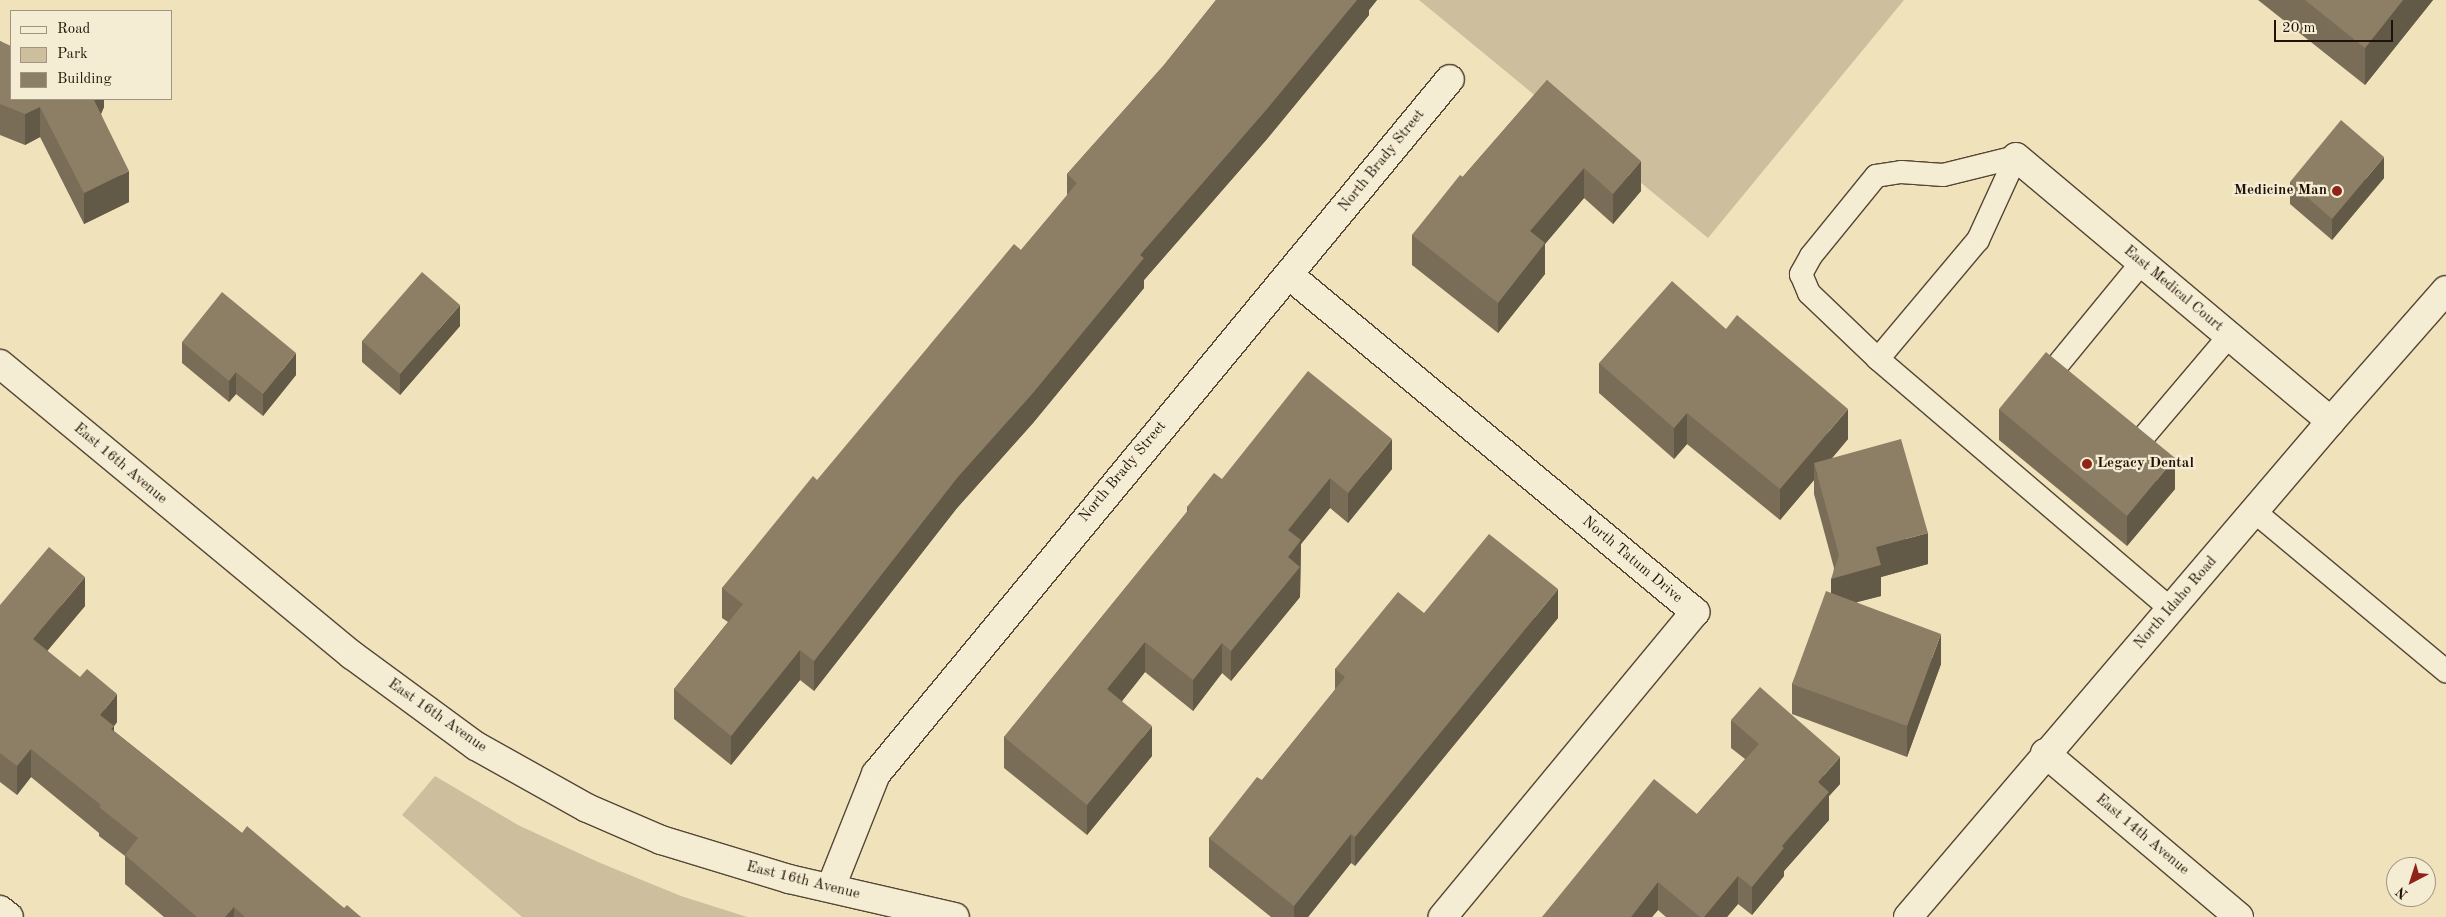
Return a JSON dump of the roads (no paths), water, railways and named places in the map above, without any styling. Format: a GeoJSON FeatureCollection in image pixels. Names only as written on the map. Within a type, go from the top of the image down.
{"type":"FeatureCollection","features":[{"type":"Feature","properties":{"kind":"street","name":"North Brady Street"},"geometry":{"type":"LineString","coordinates":[[831,887],[876,774],[1076,528],[1289,275],[1450,79]]}},
{"type":"Feature","properties":{"kind":"street","name":"East Medical Court"},"geometry":{"type":"LineString","coordinates":[[2016,157],[2331,421]]}},
{"type":"Feature","properties":{"kind":"street","name":"North Tatum Drive"},"geometry":{"type":"LineString","coordinates":[[1289,275],[1695,612],[1443,917]]}},
{"type":"Feature","properties":{"kind":"street","name":"North Idaho Road"},"geometry":{"type":"LineString","coordinates":[[1908,917],[2045,753],[2446,290]]}},
{"type":"Feature","properties":{"kind":"street","name":"East 16th Avenue"},"geometry":{"type":"LineString","coordinates":[[0,364],[345,649],[476,746],[587,808],[661,840],[728,862],[955,917]]}},
{"type":"Feature","properties":{"kind":"street","name":"East 14th Avenue"},"geometry":{"type":"LineString","coordinates":[[2045,753],[2239,917]]}},
{"type":"Feature","properties":{"kind":"street"},"geometry":{"type":"LineString","coordinates":[[0,910],[9,917]]}},
{"type":"Feature","properties":{"kind":"lane"},"geometry":{"type":"LineString","coordinates":[[2016,157],[1943,175],[1901,172],[1876,176],[1811,256],[1801,274],[1809,293],[1878,359],[2171,608]]}},
{"type":"Feature","properties":{"kind":"lane"},"geometry":{"type":"LineString","coordinates":[[1878,359],[1978,240],[2016,157]]}},
{"type":"Feature","properties":{"kind":"lane"},"geometry":{"type":"LineString","coordinates":[[2060,362],[2142,262]]}},
{"type":"Feature","properties":{"kind":"lane"},"geometry":{"type":"LineString","coordinates":[[2146,434],[2230,336]]}},
{"type":"Feature","properties":{"kind":"lane"},"geometry":{"type":"LineString","coordinates":[[2255,512],[2446,671]]}},
{"type":"Feature","properties":{"kind":"place","name":"Medicine Man"},"geometry":{"type":"Point","coordinates":[2337,191]}},
{"type":"Feature","properties":{"kind":"place","name":"Legacy Dental"},"geometry":{"type":"Point","coordinates":[2087,464]}}]}
